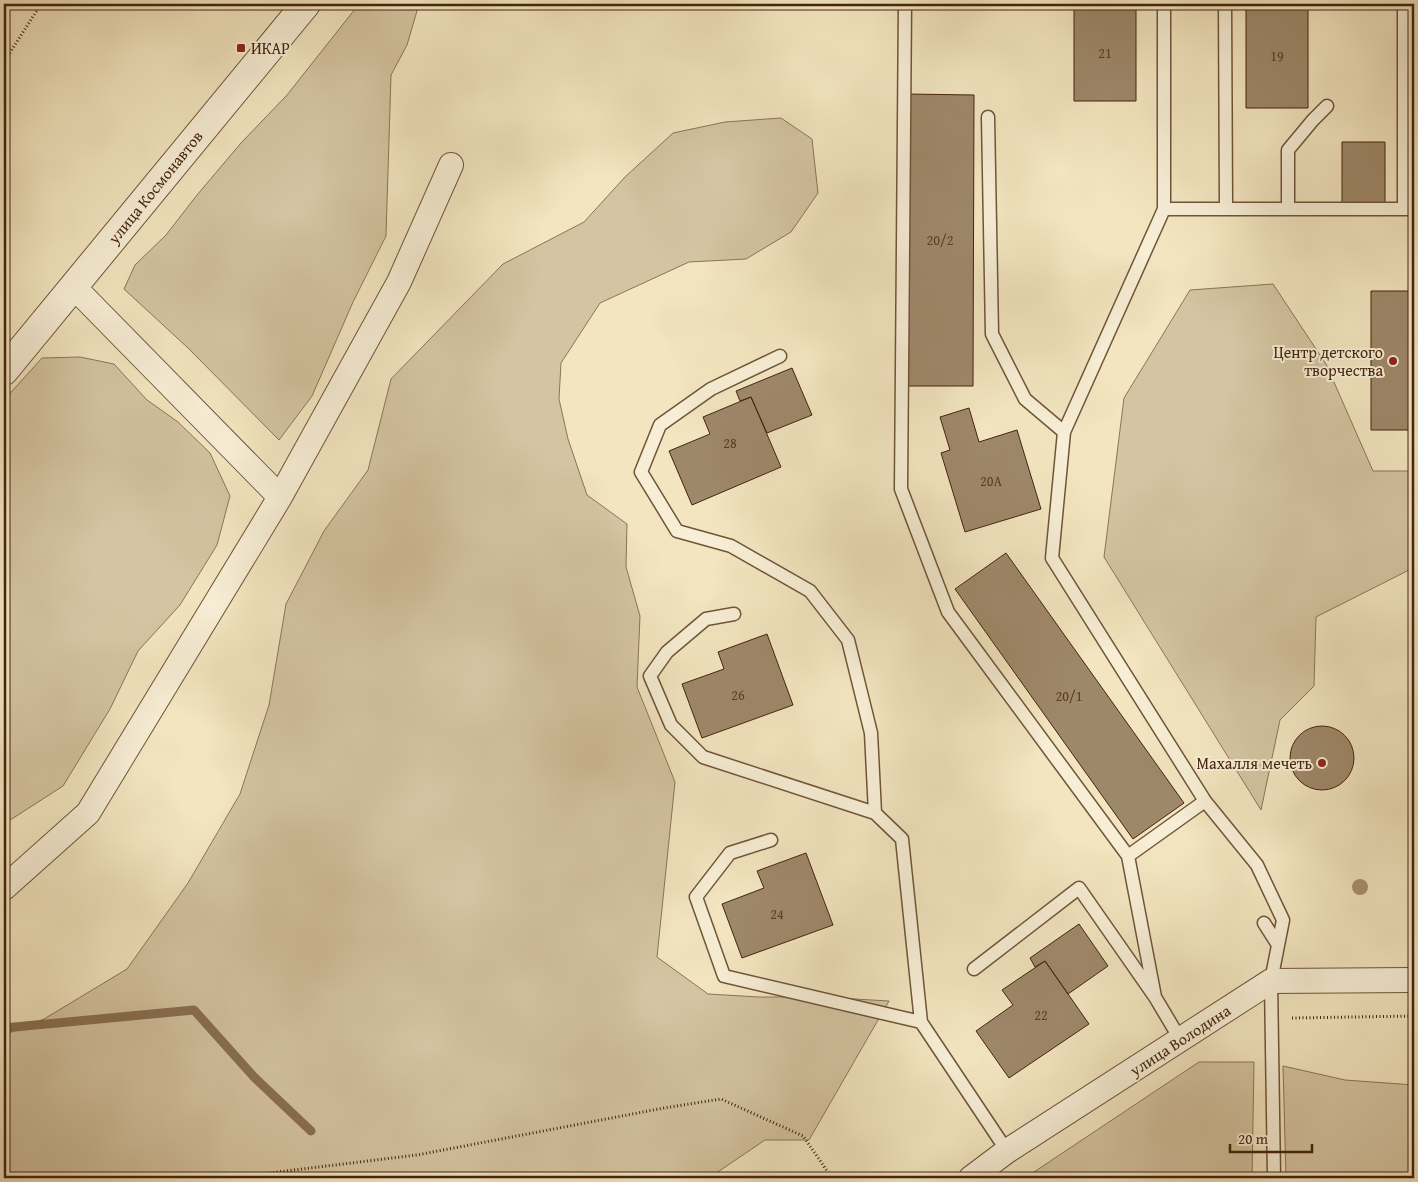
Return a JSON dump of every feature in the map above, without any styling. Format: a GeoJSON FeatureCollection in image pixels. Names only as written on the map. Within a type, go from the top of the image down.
{"type":"FeatureCollection","features":[{"type":"Feature","properties":{"kind":"street","name":"улица Космонавтов"},"geometry":{"type":"LineString","coordinates":[[4,371],[306,4]]}},
{"type":"Feature","properties":{"kind":"street"},"geometry":{"type":"LineString","coordinates":[[4,888],[88,813],[280,497],[399,282],[451,165]]}},
{"type":"Feature","properties":{"kind":"street"},"geometry":{"type":"LineString","coordinates":[[74,287],[280,497]]}},
{"type":"Feature","properties":{"kind":"street"},"geometry":{"type":"LineString","coordinates":[[1271,981],[1414,980]]}},
{"type":"Feature","properties":{"kind":"street","name":"улица Володина"},"geometry":{"type":"LineString","coordinates":[[971,1178],[1007,1151],[1271,981]]}},
{"type":"Feature","properties":{"kind":"lane"},"geometry":{"type":"LineString","coordinates":[[905,4],[901,489],[948,612],[1128,856],[1155,997]]}},
{"type":"Feature","properties":{"kind":"lane"},"geometry":{"type":"LineString","coordinates":[[1164,4],[1164,208],[1064,432],[1052,558],[1205,801],[1257,866],[1283,920],[1271,981],[1274,1178]]}},
{"type":"Feature","properties":{"kind":"lane"},"geometry":{"type":"LineString","coordinates":[[1225,4],[1226,208]]}},
{"type":"Feature","properties":{"kind":"lane"},"geometry":{"type":"LineString","coordinates":[[1164,208],[1409,209],[1404,4]]}},
{"type":"Feature","properties":{"kind":"lane"},"geometry":{"type":"LineString","coordinates":[[1288,209],[1288,150],[1327,106]]}},
{"type":"Feature","properties":{"kind":"lane"},"geometry":{"type":"LineString","coordinates":[[988,117],[992,334],[1025,399],[1064,432]]}},
{"type":"Feature","properties":{"kind":"lane"},"geometry":{"type":"LineString","coordinates":[[780,356],[711,389],[660,425],[641,472],[677,532],[731,546],[810,591],[848,640],[871,733],[875,813]]}},
{"type":"Feature","properties":{"kind":"lane"},"geometry":{"type":"LineString","coordinates":[[734,614],[706,619],[667,652],[650,676],[671,725],[703,757],[875,813],[902,839],[921,1022],[1007,1151]]}},
{"type":"Feature","properties":{"kind":"lane"},"geometry":{"type":"LineString","coordinates":[[1128,856],[1205,801]]}},
{"type":"Feature","properties":{"kind":"lane"},"geometry":{"type":"LineString","coordinates":[[771,840],[730,853],[696,897],[724,976],[921,1022]]}},
{"type":"Feature","properties":{"kind":"lane"},"geometry":{"type":"LineString","coordinates":[[974,969],[1079,888],[1155,997],[1180,1039]]}},
{"type":"Feature","properties":{"kind":"lane"},"geometry":{"type":"LineString","coordinates":[[1264,923],[1278,945]]}},
{"type":"Feature","properties":{"kind":"path"},"geometry":{"type":"LineString","coordinates":[[4,62],[41,4]]}},
{"type":"Feature","properties":{"kind":"path"},"geometry":{"type":"LineString","coordinates":[[1272,1018],[1414,1016]]}},
{"type":"Feature","properties":{"kind":"path"},"geometry":{"type":"LineString","coordinates":[[228,1178],[417,1155],[721,1099],[804,1136],[832,1178]]}},
{"type":"Feature","properties":{"kind":"shaded area"},"geometry":{"type":"Polygon","coordinates":[[[359,4],[419,4],[407,45],[391,75],[386,236],[353,302],[312,396],[279,440],[188,348],[124,289],[135,265],[166,235],[241,143],[287,95],[359,4]]]}},
{"type":"Feature","properties":{"kind":"shaded area"},"geometry":{"type":"Polygon","coordinates":[[[781,118],[812,139],[818,193],[791,232],[746,259],[689,262],[600,303],[561,363],[559,399],[568,439],[587,495],[627,524],[626,567],[640,616],[637,687],[675,782],[657,957],[708,994],[889,1001],[809,1140],[765,1140],[709,1178],[4,1178],[4,1035],[44,1019],[127,969],[188,883],[240,794],[269,705],[286,604],[324,531],[368,470],[391,379],[503,264],[584,222],[625,177],[673,133],[725,122],[781,118]]]}},
{"type":"Feature","properties":{"kind":"shaded area"},"geometry":{"type":"Polygon","coordinates":[[[1273,284],[1326,364],[1373,471],[1414,471],[1414,569],[1316,617],[1314,686],[1280,720],[1261,810],[1104,557],[1124,398],[1190,290],[1273,284]]]}},
{"type":"Feature","properties":{"kind":"shaded area"},"geometry":{"type":"Polygon","coordinates":[[[80,357],[114,364],[147,400],[178,422],[210,453],[230,496],[217,545],[180,605],[138,651],[110,709],[63,786],[4,824],[4,400],[42,358],[80,357]]]}},
{"type":"Feature","properties":{"kind":"shaded area"},"geometry":{"type":"Polygon","coordinates":[[[1199,1062],[1254,1062],[1252,1178],[1025,1178],[1199,1062]]]}},
{"type":"Feature","properties":{"kind":"shaded area"},"geometry":{"type":"Polygon","coordinates":[[[1283,1066],[1345,1080],[1414,1085],[1414,1178],[1286,1178],[1283,1066]]]}},
{"type":"Feature","properties":{"kind":"building"},"geometry":{"type":"Polygon","coordinates":[[[1074,4],[1136,4],[1136,101],[1074,101],[1074,4]]]}},
{"type":"Feature","properties":{"kind":"building"},"geometry":{"type":"Polygon","coordinates":[[[1246,4],[1308,4],[1308,108],[1246,108],[1246,4]]]}},
{"type":"Feature","properties":{"kind":"building"},"geometry":{"type":"Polygon","coordinates":[[[907,94],[974,95],[973,386],[906,386],[907,94]]]}},
{"type":"Feature","properties":{"kind":"building"},"geometry":{"type":"Polygon","coordinates":[[[1342,142],[1385,142],[1385,203],[1342,203],[1342,142]]]}},
{"type":"Feature","properties":{"kind":"building","name":"Центр детского творчества"},"geometry":{"type":"Polygon","coordinates":[[[1371,291],[1414,291],[1414,430],[1371,430],[1371,291]]]}},
{"type":"Feature","properties":{"kind":"building"},"geometry":{"type":"Polygon","coordinates":[[[792,368],[812,415],[767,433],[751,397],[740,401],[736,391],[792,368]]]}},
{"type":"Feature","properties":{"kind":"building"},"geometry":{"type":"Polygon","coordinates":[[[751,397],[781,467],[692,505],[669,451],[710,434],[703,417],[751,397]]]}},
{"type":"Feature","properties":{"kind":"building"},"geometry":{"type":"Polygon","coordinates":[[[969,408],[979,442],[1017,430],[1041,509],[965,532],[941,453],[950,450],[940,417],[969,408]]]}},
{"type":"Feature","properties":{"kind":"building"},"geometry":{"type":"Polygon","coordinates":[[[1006,553],[1184,803],[1133,839],[955,589],[1006,553]]]}},
{"type":"Feature","properties":{"kind":"building"},"geometry":{"type":"Polygon","coordinates":[[[767,634],[793,705],[702,738],[682,684],[724,669],[718,652],[767,634]]]}},
{"type":"Feature","properties":{"kind":"building","name":"Махалля мечеть"},"geometry":{"type":"Polygon","coordinates":[[[1322,726],[1334,728],[1345,735],[1352,746],[1354,758],[1352,770],[1345,781],[1334,788],[1322,790],[1310,788],[1299,781],[1292,770],[1290,758],[1292,746],[1299,735],[1310,728],[1322,726]]]}},
{"type":"Feature","properties":{"kind":"building"},"geometry":{"type":"Polygon","coordinates":[[[806,853],[833,925],[742,958],[722,904],[764,888],[757,871],[806,853]]]}},
{"type":"Feature","properties":{"kind":"building"},"geometry":{"type":"Polygon","coordinates":[[[1079,924],[1108,966],[1068,994],[1045,961],[1035,967],[1030,958],[1079,924]]]}},
{"type":"Feature","properties":{"kind":"building"},"geometry":{"type":"Polygon","coordinates":[[[1045,961],[1089,1024],[1009,1078],[976,1031],[1013,1005],[1002,990],[1045,961]]]}},
{"type":"Feature","properties":{"kind":"waterway"},"geometry":{"type":"LineString","coordinates":[[4,1028],[194,1010],[254,1077],[311,1131]]}},
{"type":"Feature","properties":{"kind":"place","name":"ИКАР"},"geometry":{"type":"Point","coordinates":[241,48]}},
{"type":"Feature","properties":{"kind":"place","name":"Центр детского творчества"},"geometry":{"type":"Point","coordinates":[1393,361]}},
{"type":"Feature","properties":{"kind":"place","name":"Махалля мечеть"},"geometry":{"type":"Point","coordinates":[1322,763]}}]}
